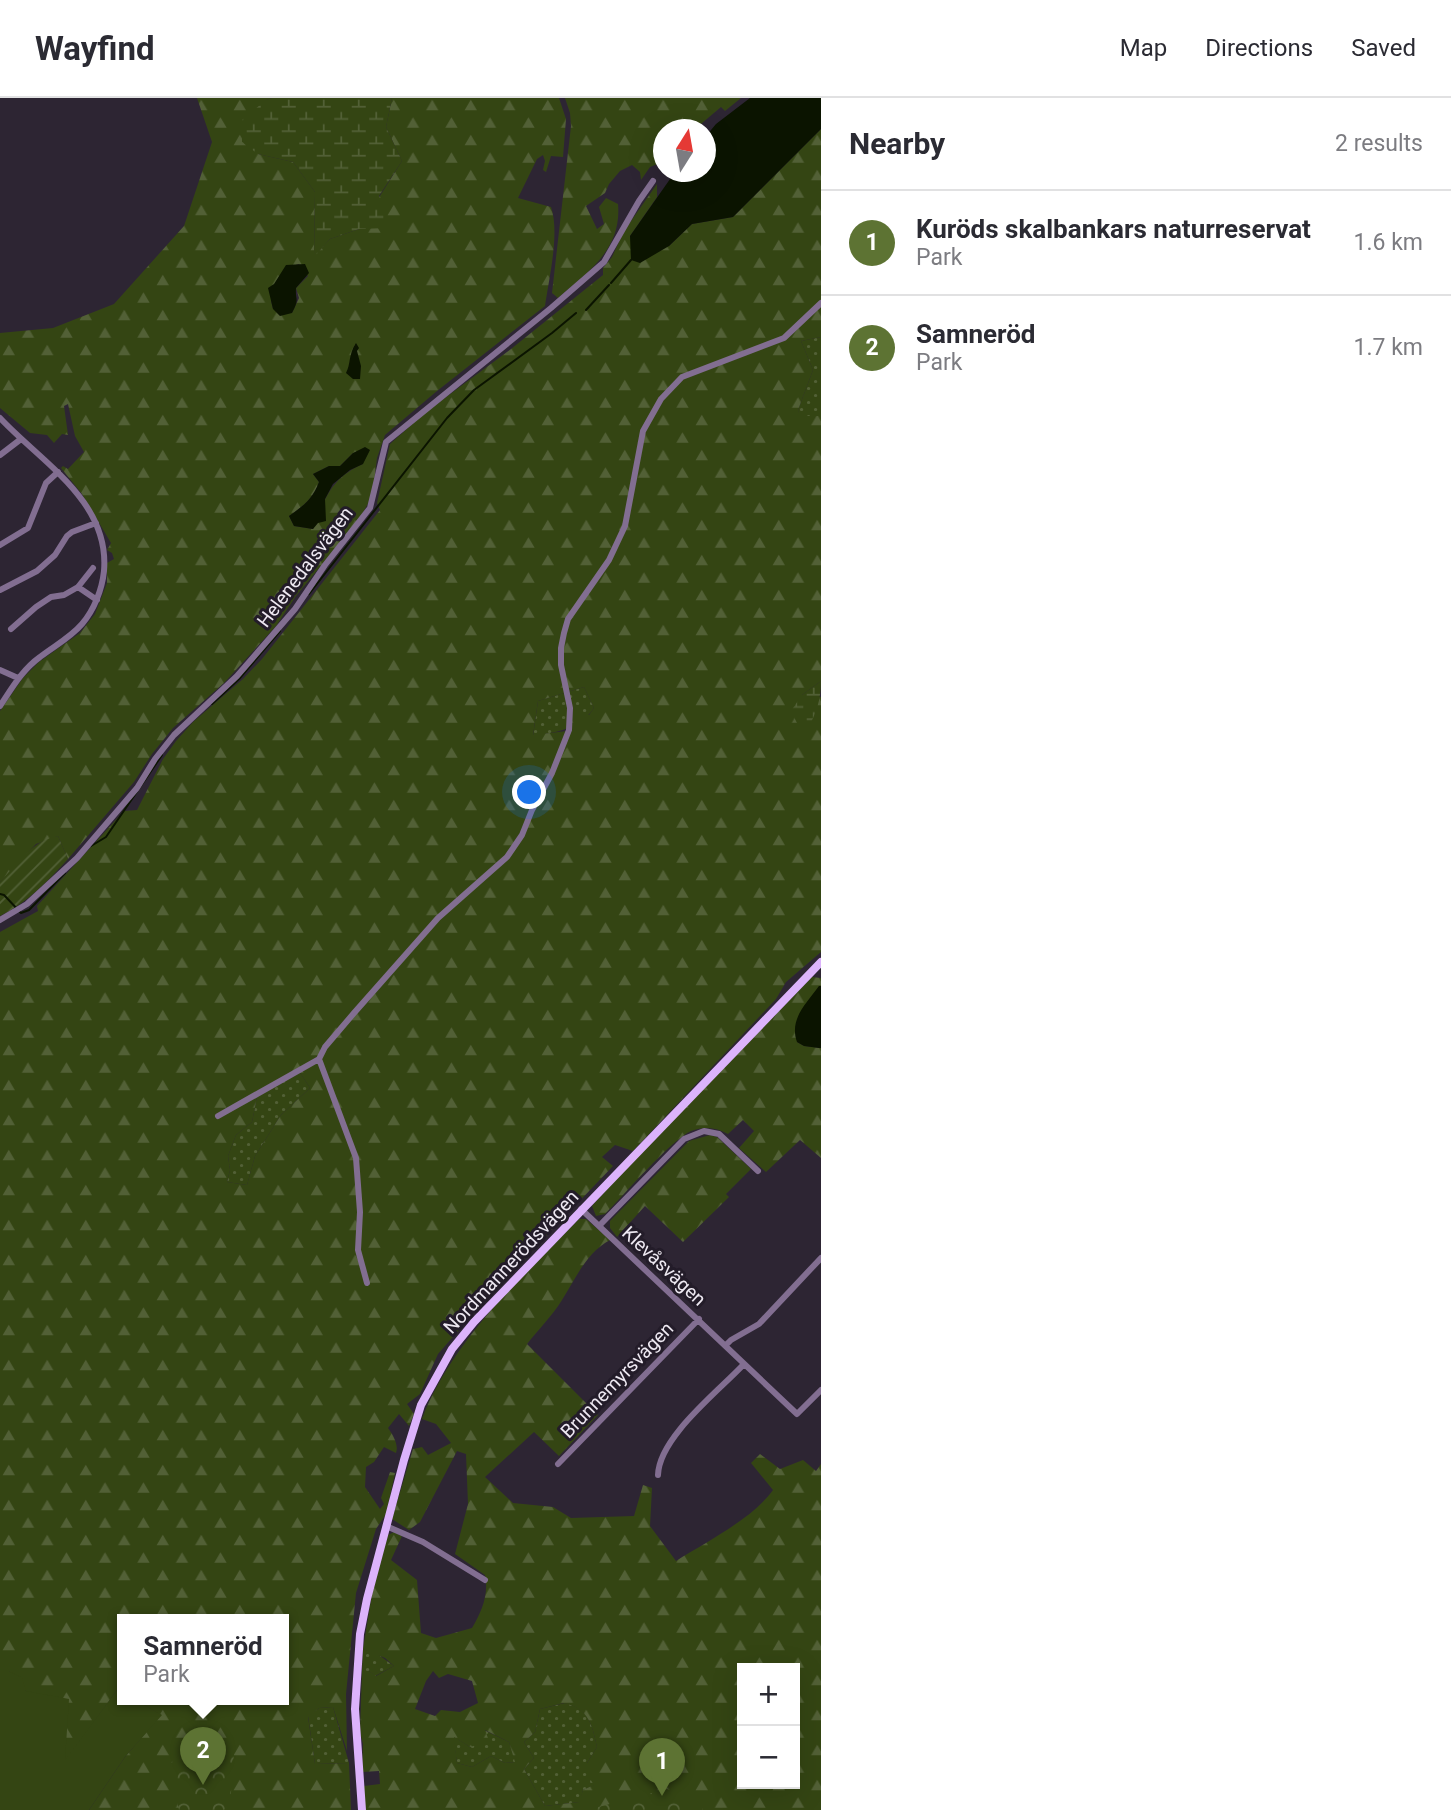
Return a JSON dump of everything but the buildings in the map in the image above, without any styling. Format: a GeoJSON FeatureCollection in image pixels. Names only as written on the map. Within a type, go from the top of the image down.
{"type":"FeatureCollection","features":[{"type":"Feature","properties":{"kind":"main road","name":"Nordmannerödsvägen"},"geometry":{"type":"LineString","coordinates":[[359,1810],[355,1709],[360,1634],[367,1599],[421,1405],[446,1360],[474,1321],[821,962]]}},
{"type":"Feature","properties":{"kind":"street","name":"Helenedalsvägen"},"geometry":{"type":"LineString","coordinates":[[0,920],[36,897],[77,858],[137,788],[174,735],[237,676],[295,609],[370,508],[386,442],[604,262],[653,181]]}},
{"type":"Feature","properties":{"kind":"street"},"geometry":{"type":"LineString","coordinates":[[218,1116],[319,1059],[325,1047],[438,918],[506,857],[522,835],[569,730],[570,708],[561,665],[561,648],[568,619],[589,592],[617,547],[625,526],[643,431],[661,399],[682,377],[790,335],[821,303]]}},
{"type":"Feature","properties":{"kind":"street"},"geometry":{"type":"LineString","coordinates":[[0,418],[58,471],[79,495],[96,523],[103,544],[104,559],[103,579],[97,600],[81,626],[39,657],[18,678],[0,706]]}},
{"type":"Feature","properties":{"kind":"street"},"geometry":{"type":"LineString","coordinates":[[0,456],[21,439]]}},
{"type":"Feature","properties":{"kind":"street"},"geometry":{"type":"LineString","coordinates":[[0,543],[28,528],[44,490],[58,471]]}},
{"type":"Feature","properties":{"kind":"street"},"geometry":{"type":"LineString","coordinates":[[2,587],[26,578],[81,529],[96,523]]}},
{"type":"Feature","properties":{"kind":"street"},"geometry":{"type":"LineString","coordinates":[[11,629],[36,607],[47,601],[57,600],[78,587],[93,568]]}},
{"type":"Feature","properties":{"kind":"street"},"geometry":{"type":"LineString","coordinates":[[78,587],[97,600]]}},
{"type":"Feature","properties":{"kind":"street"},"geometry":{"type":"LineString","coordinates":[[0,670],[18,678]]}},
{"type":"Feature","properties":{"kind":"street"},"geometry":{"type":"LineString","coordinates":[[319,1059],[356,1158],[360,1212],[358,1250],[367,1283]]}},
{"type":"Feature","properties":{"kind":"street"},"geometry":{"type":"LineString","coordinates":[[599,1226],[684,1139],[694,1134],[713,1131],[719,1134],[758,1171]]}},
{"type":"Feature","properties":{"kind":"street","name":"Klevåsvägen"},"geometry":{"type":"LineString","coordinates":[[581,1209],[797,1414],[821,1390]]}},
{"type":"Feature","properties":{"kind":"street"},"geometry":{"type":"LineString","coordinates":[[726,1345],[759,1324],[821,1258]]}},
{"type":"Feature","properties":{"kind":"street","name":"Brunnemyrsvägen"},"geometry":{"type":"LineString","coordinates":[[558,1464],[699,1320]]}},
{"type":"Feature","properties":{"kind":"street"},"geometry":{"type":"LineString","coordinates":[[658,1475],[664,1452],[676,1435],[744,1364]]}},
{"type":"Feature","properties":{"kind":"street"},"geometry":{"type":"LineString","coordinates":[[387,1526],[412,1536],[485,1580]]}},
{"type":"Feature","properties":{"kind":"green space"},"geometry":{"type":"Polygon","coordinates":[[[197,98],[272,98],[266,100],[258,154],[293,162],[315,192],[314,256],[330,239],[359,229],[402,161],[386,127],[392,98],[559,98],[566,119],[563,157],[551,156],[546,172],[543,170],[543,155],[537,159],[518,198],[551,207],[554,242],[545,306],[385,435],[377,458],[373,490],[358,521],[296,596],[276,626],[224,683],[173,728],[134,782],[68,859],[58,836],[36,844],[0,882],[0,711],[23,678],[39,662],[80,633],[95,614],[107,583],[107,563],[114,559],[112,553],[107,550],[111,543],[82,494],[61,468],[63,466],[68,469],[84,452],[75,436],[68,404],[64,406],[68,435],[62,434],[54,443],[47,435],[30,433],[0,408],[0,333],[53,328],[114,304],[184,226],[212,142],[197,98]],[[299,264],[292,266],[271,301],[273,309],[292,313],[299,298],[296,288],[308,276],[299,264]],[[353,453],[340,466],[329,466],[313,474],[319,482],[317,488],[311,498],[289,516],[294,526],[313,529],[330,490],[343,476],[363,464],[353,453]]]}},
{"type":"Feature","properties":{"kind":"green space"},"geometry":{"type":"Polygon","coordinates":[[[272,98],[392,98],[386,127],[402,161],[379,196],[387,228],[359,229],[330,239],[314,257],[315,192],[293,162],[258,154],[242,142],[242,120],[272,98]]]}},
{"type":"Feature","properties":{"kind":"green space"},"geometry":{"type":"Polygon","coordinates":[[[565,98],[741,98],[725,111],[721,107],[707,119],[653,119],[653,166],[641,180],[640,172],[632,165],[620,171],[605,193],[586,206],[597,229],[604,224],[599,207],[606,198],[618,204],[615,234],[601,258],[558,298],[552,293],[571,126],[565,98]]]}},
{"type":"Feature","properties":{"kind":"green space"},"geometry":{"type":"Polygon","coordinates":[[[821,129],[821,337],[801,341],[813,370],[798,410],[800,416],[821,416],[821,681],[802,695],[821,697],[821,952],[786,982],[776,999],[633,1151],[615,1145],[602,1157],[613,1166],[487,1298],[438,1354],[420,1394],[407,1404],[414,1414],[409,1426],[399,1414],[388,1428],[396,1443],[396,1453],[384,1447],[374,1462],[366,1467],[365,1487],[380,1509],[384,1504],[381,1498],[390,1472],[395,1473],[386,1514],[376,1529],[356,1593],[346,1694],[347,1751],[333,1707],[319,1708],[308,1717],[315,1764],[349,1763],[351,1810],[89,1810],[125,1757],[161,1715],[144,1705],[289,1705],[289,1614],[117,1614],[117,1690],[65,1762],[26,1691],[9,1671],[0,1671],[0,932],[38,911],[37,906],[124,811],[137,810],[163,759],[176,741],[262,659],[380,510],[377,503],[390,444],[426,412],[511,349],[603,275],[603,268],[612,257],[624,231],[657,184],[657,197],[630,236],[669,246],[692,224],[733,217],[821,129]],[[584,687],[538,701],[533,735],[567,731],[577,712],[589,715],[594,708],[584,687]],[[299,1071],[257,1097],[252,1122],[236,1135],[228,1156],[230,1170],[227,1182],[247,1185],[255,1156],[281,1115],[310,1088],[299,1071]]]}},
{"type":"Feature","properties":{"kind":"green space"},"geometry":{"type":"Polygon","coordinates":[[[821,337],[821,416],[799,416],[798,410],[813,370],[801,341],[821,337]]]}},
{"type":"Feature","properties":{"kind":"green space"},"geometry":{"type":"Polygon","coordinates":[[[821,681],[817,707],[807,730],[797,723],[791,711],[802,695],[821,681]]]}},
{"type":"Feature","properties":{"kind":"green space"},"geometry":{"type":"Polygon","coordinates":[[[584,687],[594,708],[588,715],[566,729],[533,736],[538,701],[584,687]]]}},
{"type":"Feature","properties":{"kind":"green space"},"geometry":{"type":"Polygon","coordinates":[[[58,836],[68,859],[28,898],[0,916],[0,882],[33,848],[58,836]]]}},
{"type":"Feature","properties":{"kind":"green space"},"geometry":{"type":"Polygon","coordinates":[[[812,977],[821,978],[821,986],[797,1042],[804,1046],[821,1048],[821,1158],[800,1140],[766,1172],[739,1148],[754,1131],[743,1120],[728,1134],[710,1128],[696,1129],[671,1146],[605,1214],[596,1216],[592,1206],[619,1176],[812,977]]]}},
{"type":"Feature","properties":{"kind":"green space"},"geometry":{"type":"Polygon","coordinates":[[[299,1071],[310,1088],[281,1115],[255,1156],[247,1185],[227,1182],[230,1170],[228,1156],[236,1135],[252,1122],[257,1097],[299,1071]]]}},
{"type":"Feature","properties":{"kind":"green space"},"geometry":{"type":"Polygon","coordinates":[[[710,1135],[717,1137],[751,1169],[726,1194],[729,1197],[683,1242],[645,1206],[617,1237],[610,1228],[610,1221],[689,1141],[710,1135]]]}},
{"type":"Feature","properties":{"kind":"green space"},"geometry":{"type":"Polygon","coordinates":[[[579,1219],[586,1219],[610,1240],[588,1259],[558,1306],[527,1344],[598,1415],[559,1456],[534,1432],[485,1477],[513,1503],[553,1507],[571,1518],[634,1516],[643,1485],[652,1488],[650,1526],[676,1561],[741,1520],[773,1490],[751,1463],[760,1454],[780,1469],[803,1460],[816,1471],[821,1464],[821,1810],[364,1810],[364,1786],[380,1784],[379,1771],[362,1772],[362,1671],[369,1671],[376,1676],[394,1666],[385,1658],[363,1649],[372,1594],[388,1535],[394,1532],[402,1536],[391,1560],[417,1580],[421,1633],[436,1638],[472,1628],[482,1609],[485,1575],[455,1554],[468,1504],[466,1454],[457,1451],[420,1522],[409,1530],[392,1519],[413,1449],[422,1447],[428,1455],[451,1443],[436,1424],[422,1419],[439,1383],[473,1332],[579,1219]],[[433,1671],[415,1709],[435,1716],[441,1710],[460,1712],[478,1703],[472,1681],[448,1674],[439,1678],[433,1671]],[[564,1703],[540,1709],[535,1732],[524,1742],[534,1758],[524,1769],[545,1806],[579,1802],[583,1790],[594,1785],[585,1771],[597,1747],[591,1725],[584,1713],[564,1703]],[[485,1730],[489,1741],[470,1747],[454,1737],[457,1763],[472,1767],[491,1756],[505,1763],[515,1762],[509,1742],[485,1730]]]}},
{"type":"Feature","properties":{"kind":"green space"},"geometry":{"type":"Polygon","coordinates":[[[363,1649],[376,1653],[394,1666],[375,1676],[369,1671],[362,1671],[363,1649]]]}},
{"type":"Feature","properties":{"kind":"green space"},"geometry":{"type":"Polygon","coordinates":[[[0,1671],[9,1671],[22,1678],[26,1691],[69,1699],[65,1760],[117,1690],[117,1705],[144,1705],[162,1715],[125,1757],[89,1810],[0,1810],[0,1671]]]}},
{"type":"Feature","properties":{"kind":"green space"},"geometry":{"type":"Polygon","coordinates":[[[565,1703],[584,1713],[591,1725],[597,1747],[587,1763],[595,1785],[583,1790],[580,1802],[545,1806],[524,1769],[534,1758],[524,1742],[535,1732],[540,1709],[565,1703]]]}},
{"type":"Feature","properties":{"kind":"green space"},"geometry":{"type":"Polygon","coordinates":[[[333,1707],[349,1763],[315,1764],[308,1716],[319,1708],[333,1707]]]}},
{"type":"Feature","properties":{"kind":"green space"},"geometry":{"type":"Polygon","coordinates":[[[190,1729],[234,1753],[230,1805],[224,1810],[179,1810],[170,1765],[190,1729]]]}},
{"type":"Feature","properties":{"kind":"green space"},"geometry":{"type":"Polygon","coordinates":[[[484,1730],[509,1742],[516,1762],[505,1763],[491,1756],[472,1767],[457,1763],[453,1736],[470,1747],[484,1730]]]}},
{"type":"Feature","properties":{"kind":"green space"},"geometry":{"type":"Polygon","coordinates":[[[667,1789],[703,1804],[703,1810],[587,1810],[667,1789]]]}},
{"type":"Feature","properties":{"kind":"shaded area"},"geometry":{"type":"Polygon","coordinates":[[[750,98],[821,98],[821,129],[733,217],[692,224],[669,246],[640,263],[631,260],[630,236],[668,182],[716,182],[716,124],[750,98]]]}},
{"type":"Feature","properties":{"kind":"shaded area"},"geometry":{"type":"Polygon","coordinates":[[[305,264],[309,273],[296,288],[297,302],[292,313],[280,316],[273,309],[268,288],[274,284],[286,265],[305,264]]]}},
{"type":"Feature","properties":{"kind":"shaded area"},"geometry":{"type":"Polygon","coordinates":[[[356,343],[361,366],[360,379],[353,379],[346,373],[356,343]]]}},
{"type":"Feature","properties":{"kind":"shaded area"},"geometry":{"type":"Polygon","coordinates":[[[365,447],[370,450],[363,464],[350,470],[333,484],[325,499],[326,521],[318,523],[313,529],[294,526],[289,516],[311,498],[317,488],[319,482],[313,474],[329,466],[340,466],[353,453],[365,447]]]}},
{"type":"Feature","properties":{"kind":"shaded area"},"geometry":{"type":"Polygon","coordinates":[[[819,986],[821,1048],[804,1046],[797,1042],[795,1034],[800,1012],[819,986]]]}},
{"type":"Feature","properties":{"kind":"waterway"},"geometry":{"type":"LineString","coordinates":[[611,283],[631,260]]}},
{"type":"Feature","properties":{"kind":"waterway"},"geometry":{"type":"LineString","coordinates":[[586,310],[609,285]]}},
{"type":"Feature","properties":{"kind":"waterway"},"geometry":{"type":"LineString","coordinates":[[309,594],[447,418],[474,390],[576,313]]}},
{"type":"Feature","properties":{"kind":"waterway"},"geometry":{"type":"LineString","coordinates":[[212,704],[239,679],[280,631]]}},
{"type":"Feature","properties":{"kind":"waterway"},"geometry":{"type":"LineString","coordinates":[[91,846],[106,837],[162,755]]}},
{"type":"Feature","properties":{"kind":"waterway"},"geometry":{"type":"LineString","coordinates":[[0,894],[21,913],[29,910],[65,873]]}},
{"type":"Feature","properties":{"kind":"place","name":"Samneröd"},"geometry":{"type":"Point","coordinates":[203,1785]}},
{"type":"Feature","properties":{"kind":"place","name":"Kuröds skalbankars naturreservat"},"geometry":{"type":"Point","coordinates":[662,1796]}}]}
